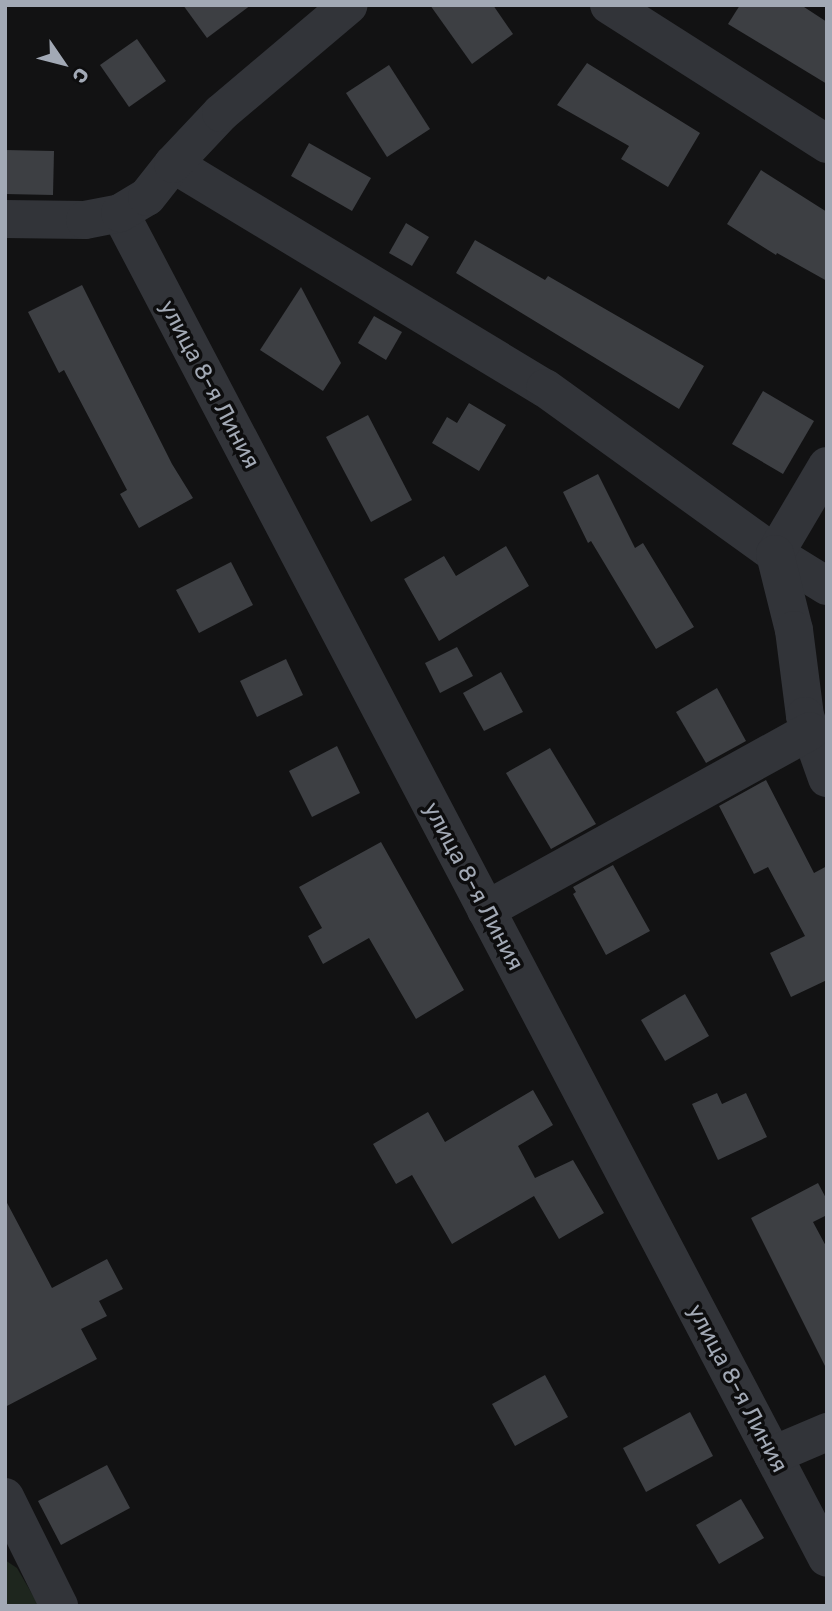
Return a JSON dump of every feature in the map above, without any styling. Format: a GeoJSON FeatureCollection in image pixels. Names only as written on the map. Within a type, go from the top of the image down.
{"type":"FeatureCollection","features":[{"type":"Feature","properties":{"kind":"street"},"geometry":{"type":"LineString","coordinates":[[5,219],[85,220],[120,213],[148,197],[173,164],[221,113],[349,5]]}},
{"type":"Feature","properties":{"kind":"street"},"geometry":{"type":"LineString","coordinates":[[609,5],[827,144]]}},
{"type":"Feature","properties":{"kind":"street"},"geometry":{"type":"LineString","coordinates":[[173,164],[545,388],[775,554],[827,586]]}},
{"type":"Feature","properties":{"kind":"street","name":"улица 8-я Линия"},"geometry":{"type":"LineString","coordinates":[[120,213],[827,1558]]}},
{"type":"Feature","properties":{"kind":"street"},"geometry":{"type":"LineString","coordinates":[[827,466],[775,554],[794,630],[805,716],[827,778]]}},
{"type":"Feature","properties":{"kind":"street"},"geometry":{"type":"LineString","coordinates":[[486,910],[810,731]]}},
{"type":"Feature","properties":{"kind":"street"},"geometry":{"type":"LineString","coordinates":[[773,1455],[827,1432]]}},
{"type":"Feature","properties":{"kind":"street"},"geometry":{"type":"LineString","coordinates":[[5,1497],[59,1606]]}},
{"type":"Feature","properties":{"kind":"shaded area"},"geometry":{"type":"Polygon","coordinates":[[[5,1560],[17,1568],[39,1606],[5,1606],[5,1560]]]}},
{"type":"Feature","properties":{"kind":"building"},"geometry":{"type":"Polygon","coordinates":[[[183,5],[251,5],[207,38],[183,5]]]}},
{"type":"Feature","properties":{"kind":"building"},"geometry":{"type":"Polygon","coordinates":[[[430,5],[493,5],[513,34],[472,64],[430,5]]]}},
{"type":"Feature","properties":{"kind":"building"},"geometry":{"type":"Polygon","coordinates":[[[740,5],[801,5],[827,22],[827,84],[728,24],[740,5]]]}},
{"type":"Feature","properties":{"kind":"building"},"geometry":{"type":"Polygon","coordinates":[[[137,39],[166,81],[129,107],[100,65],[137,39]]]}},
{"type":"Feature","properties":{"kind":"building"},"geometry":{"type":"Polygon","coordinates":[[[587,63],[700,133],[668,187],[621,159],[629,146],[557,105],[587,63]]]}},
{"type":"Feature","properties":{"kind":"building"},"geometry":{"type":"Polygon","coordinates":[[[389,65],[430,129],[387,157],[346,93],[389,65]]]}},
{"type":"Feature","properties":{"kind":"building"},"geometry":{"type":"Polygon","coordinates":[[[309,143],[371,178],[352,211],[291,176],[309,143]]]}},
{"type":"Feature","properties":{"kind":"building"},"geometry":{"type":"Polygon","coordinates":[[[5,150],[54,151],[53,195],[5,194],[5,150]]]}},
{"type":"Feature","properties":{"kind":"building"},"geometry":{"type":"Polygon","coordinates":[[[761,170],[827,212],[827,281],[777,253],[776,255],[727,224],[761,170]]]}},
{"type":"Feature","properties":{"kind":"building"},"geometry":{"type":"Polygon","coordinates":[[[406,223],[429,237],[412,266],[389,253],[406,223]]]}},
{"type":"Feature","properties":{"kind":"building"},"geometry":{"type":"Polygon","coordinates":[[[475,240],[545,280],[548,276],[704,366],[679,409],[456,273],[475,240]]]}},
{"type":"Feature","properties":{"kind":"building"},"geometry":{"type":"Polygon","coordinates":[[[82,285],[172,464],[193,498],[139,528],[120,494],[127,490],[64,370],[59,373],[28,312],[82,285]]]}},
{"type":"Feature","properties":{"kind":"building"},"geometry":{"type":"Polygon","coordinates":[[[301,287],[341,363],[323,391],[260,350],[301,287]]]}},
{"type":"Feature","properties":{"kind":"building"},"geometry":{"type":"Polygon","coordinates":[[[374,316],[402,332],[386,360],[358,343],[374,316]]]}},
{"type":"Feature","properties":{"kind":"building"},"geometry":{"type":"Polygon","coordinates":[[[763,391],[814,421],[783,474],[732,444],[763,391]]]}},
{"type":"Feature","properties":{"kind":"building"},"geometry":{"type":"Polygon","coordinates":[[[469,403],[506,425],[479,471],[432,443],[447,417],[457,423],[469,403]]]}},
{"type":"Feature","properties":{"kind":"building"},"geometry":{"type":"Polygon","coordinates":[[[368,415],[412,500],[371,522],[326,437],[368,415]]]}},
{"type":"Feature","properties":{"kind":"building"},"geometry":{"type":"Polygon","coordinates":[[[598,474],[635,548],[643,543],[694,627],[656,649],[591,541],[588,543],[563,492],[598,474]]]}},
{"type":"Feature","properties":{"kind":"building"},"geometry":{"type":"Polygon","coordinates":[[[506,546],[529,586],[439,641],[404,579],[444,556],[456,576],[506,546]]]}},
{"type":"Feature","properties":{"kind":"building"},"geometry":{"type":"Polygon","coordinates":[[[231,562],[253,605],[199,633],[176,590],[231,562]]]}},
{"type":"Feature","properties":{"kind":"building"},"geometry":{"type":"Polygon","coordinates":[[[457,647],[473,676],[440,693],[425,663],[457,647]]]}},
{"type":"Feature","properties":{"kind":"building"},"geometry":{"type":"Polygon","coordinates":[[[286,659],[303,695],[257,717],[240,681],[286,659]]]}},
{"type":"Feature","properties":{"kind":"building"},"geometry":{"type":"Polygon","coordinates":[[[501,672],[523,712],[484,731],[463,693],[501,672]]]}},
{"type":"Feature","properties":{"kind":"building"},"geometry":{"type":"Polygon","coordinates":[[[717,688],[746,741],[706,763],[676,712],[717,688]]]}},
{"type":"Feature","properties":{"kind":"building"},"geometry":{"type":"Polygon","coordinates":[[[337,746],[360,793],[312,817],[289,771],[337,746]]]}},
{"type":"Feature","properties":{"kind":"building"},"geometry":{"type":"Polygon","coordinates":[[[550,748],[596,824],[551,849],[506,773],[550,748]]]}},
{"type":"Feature","properties":{"kind":"building"},"geometry":{"type":"Polygon","coordinates":[[[766,780],[814,873],[827,866],[827,980],[791,997],[770,953],[805,936],[768,867],[754,874],[719,806],[766,780]]]}},
{"type":"Feature","properties":{"kind":"building"},"geometry":{"type":"Polygon","coordinates":[[[381,842],[464,990],[416,1019],[369,938],[323,964],[308,936],[322,928],[299,887],[381,842]]]}},
{"type":"Feature","properties":{"kind":"building"},"geometry":{"type":"Polygon","coordinates":[[[613,865],[650,931],[606,955],[573,894],[576,892],[573,887],[613,865]]]}},
{"type":"Feature","properties":{"kind":"building"},"geometry":{"type":"Polygon","coordinates":[[[685,994],[709,1036],[665,1061],[641,1020],[685,994]]]}},
{"type":"Feature","properties":{"kind":"building"},"geometry":{"type":"Polygon","coordinates":[[[533,1090],[553,1125],[518,1146],[535,1178],[573,1160],[604,1213],[559,1239],[534,1196],[452,1244],[412,1175],[396,1184],[373,1144],[428,1112],[445,1142],[533,1090]]]}},
{"type":"Feature","properties":{"kind":"building"},"geometry":{"type":"Polygon","coordinates":[[[717,1093],[722,1104],[746,1093],[767,1137],[718,1160],[692,1104],[717,1093]]]}},
{"type":"Feature","properties":{"kind":"building"},"geometry":{"type":"Polygon","coordinates":[[[818,1183],[827,1200],[827,1215],[813,1222],[827,1248],[827,1370],[751,1218],[818,1183]]]}},
{"type":"Feature","properties":{"kind":"building"},"geometry":{"type":"Polygon","coordinates":[[[5,1199],[52,1288],[107,1259],[123,1289],[99,1301],[107,1316],[81,1329],[97,1359],[5,1407],[5,1199]]]}},
{"type":"Feature","properties":{"kind":"building"},"geometry":{"type":"Polygon","coordinates":[[[545,1375],[568,1417],[515,1446],[492,1404],[545,1375]]]}},
{"type":"Feature","properties":{"kind":"building"},"geometry":{"type":"Polygon","coordinates":[[[690,1412],[713,1456],[646,1492],[623,1448],[690,1412]]]}},
{"type":"Feature","properties":{"kind":"building"},"geometry":{"type":"Polygon","coordinates":[[[107,1465],[130,1508],[61,1545],[38,1501],[107,1465]]]}},
{"type":"Feature","properties":{"kind":"building"},"geometry":{"type":"Polygon","coordinates":[[[741,1499],[764,1538],[719,1564],[696,1525],[741,1499]]]}}]}
